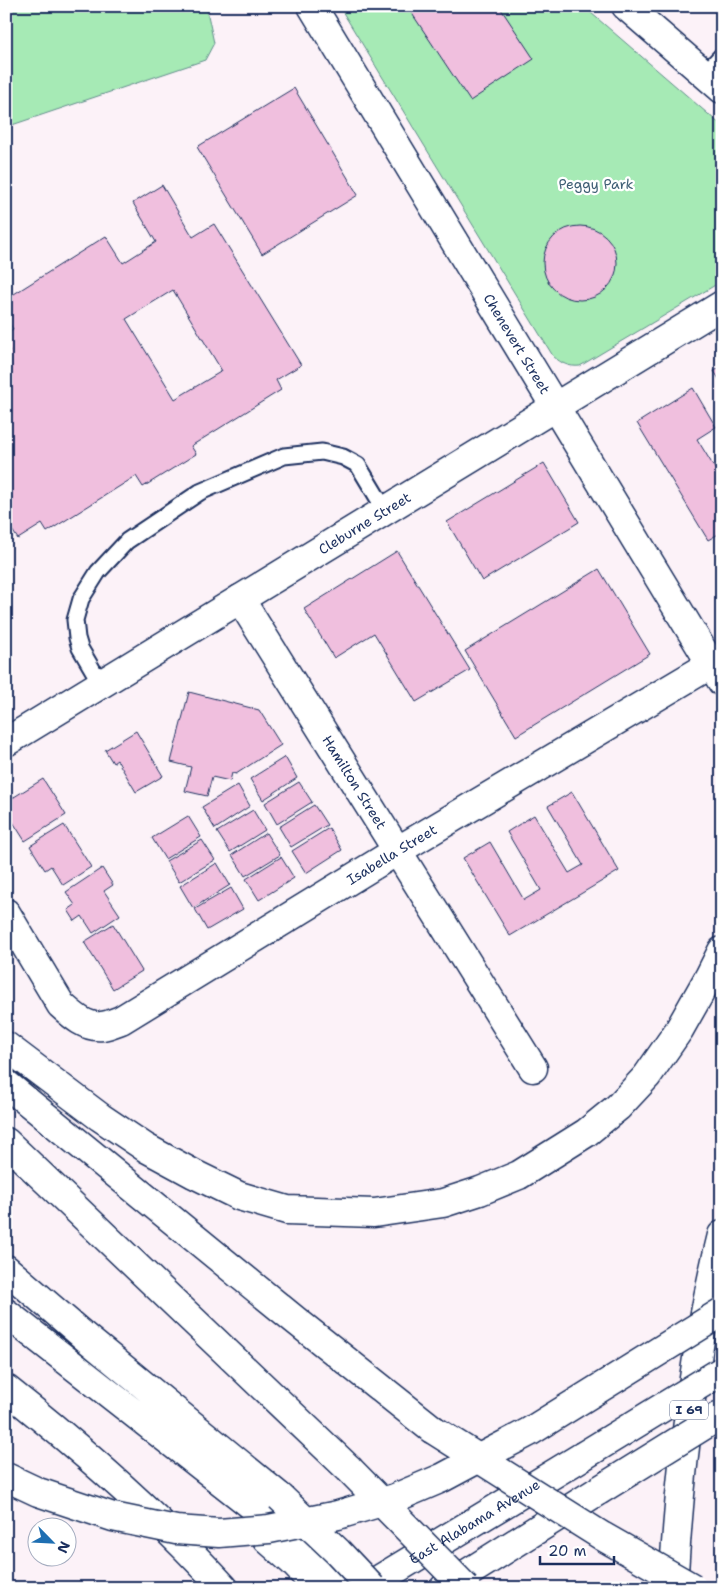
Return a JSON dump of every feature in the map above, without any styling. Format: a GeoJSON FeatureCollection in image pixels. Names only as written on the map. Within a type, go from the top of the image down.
{"type":"FeatureCollection","features":[{"type":"Feature","properties":{"kind":"main road","name":"Chenevert Street"},"geometry":{"type":"LineString","coordinates":[[312,6],[716,673]]}},
{"type":"Feature","properties":{"kind":"main road"},"geometry":{"type":"LineString","coordinates":[[626,6],[716,73]]}},
{"type":"Feature","properties":{"kind":"main road","name":"Cleburne Street"},"geometry":{"type":"LineString","coordinates":[[6,742],[722,305]]}},
{"type":"Feature","properties":{"kind":"main road","name":"Hamilton Street"},"geometry":{"type":"LineString","coordinates":[[240,599],[533,1068]]}},
{"type":"Feature","properties":{"kind":"main road","name":"Isabella Street"},"geometry":{"type":"LineString","coordinates":[[6,912],[62,1005],[72,1015],[86,1024],[101,1026],[121,1020],[397,851],[716,673]]}},
{"type":"Feature","properties":{"kind":"main road"},"geometry":{"type":"LineString","coordinates":[[6,1046],[100,1118],[146,1148],[239,1196],[287,1210],[374,1214],[443,1203],[480,1190],[519,1175],[586,1133],[618,1108],[647,1076],[679,1030],[722,951]]}},
{"type":"Feature","properties":{"kind":"main road"},"geometry":{"type":"LineString","coordinates":[[6,1084],[432,1429],[602,1536],[693,1588]]}},
{"type":"Feature","properties":{"kind":"main road"},"geometry":{"type":"LineString","coordinates":[[6,1142],[349,1468],[466,1588]]}},
{"type":"Feature","properties":{"kind":"main road","name":"I 69"},"geometry":{"type":"LineString","coordinates":[[674,1588],[677,1512],[695,1372],[722,1235]]}},
{"type":"Feature","properties":{"kind":"main road"},"geometry":{"type":"LineString","coordinates":[[6,1269],[280,1497],[338,1552],[372,1588]]}},
{"type":"Feature","properties":{"kind":"main road"},"geometry":{"type":"LineString","coordinates":[[6,1477],[38,1492],[113,1517],[176,1530],[219,1533],[269,1529],[338,1515],[395,1498],[442,1478],[529,1432],[722,1312]]}},
{"type":"Feature","properties":{"kind":"main road"},"geometry":{"type":"LineString","coordinates":[[6,1313],[357,1588]]}},
{"type":"Feature","properties":{"kind":"main road"},"geometry":{"type":"LineString","coordinates":[[73,1367],[171,1456],[294,1562],[318,1588]]}},
{"type":"Feature","properties":{"kind":"main road","name":"East Alabama Avenue"},"geometry":{"type":"LineString","coordinates":[[365,1588],[722,1371]]}},
{"type":"Feature","properties":{"kind":"main road"},"geometry":{"type":"LineString","coordinates":[[6,1389],[126,1490],[217,1580]]}},
{"type":"Feature","properties":{"kind":"main road"},"geometry":{"type":"LineString","coordinates":[[444,1588],[722,1414]]}},
{"type":"Feature","properties":{"kind":"main road"},"geometry":{"type":"LineString","coordinates":[[602,1536],[674,1588]]}},
{"type":"Feature","properties":{"kind":"lane"},"geometry":{"type":"LineString","coordinates":[[101,684],[80,648],[77,638],[76,620],[81,599],[98,572],[127,541],[200,492],[284,456],[322,452],[343,456],[358,465],[385,510]]}},
{"type":"Feature","properties":{"kind":"green space"},"geometry":{"type":"Polygon","coordinates":[[[6,6],[206,6],[214,43],[205,60],[6,127],[6,6]]]}},
{"type":"Feature","properties":{"kind":"green space","name":"Peggy Park"},"geometry":{"type":"Polygon","coordinates":[[[339,6],[583,6],[722,126],[722,281],[580,366],[572,366],[559,361],[553,356],[339,6]]]}},
{"type":"Feature","properties":{"kind":"building"},"geometry":{"type":"Polygon","coordinates":[[[407,6],[499,6],[534,59],[470,101],[407,6]]]}},
{"type":"Feature","properties":{"kind":"building"},"geometry":{"type":"Polygon","coordinates":[[[294,88],[358,195],[262,254],[197,147],[294,88]]]}},
{"type":"Feature","properties":{"kind":"building"},"geometry":{"type":"Polygon","coordinates":[[[162,185],[193,237],[214,224],[301,365],[276,380],[281,390],[191,446],[196,454],[143,487],[136,476],[47,532],[42,524],[18,539],[6,521],[6,353],[10,351],[6,345],[6,333],[13,329],[6,318],[6,299],[106,236],[123,263],[156,242],[133,203],[162,185]],[[173,290],[126,319],[175,399],[222,371],[173,290]]]}},
{"type":"Feature","properties":{"kind":"building"},"geometry":{"type":"Polygon","coordinates":[[[587,226],[607,236],[615,249],[617,263],[615,277],[607,290],[594,298],[573,300],[553,290],[545,277],[543,256],[553,236],[566,228],[587,226]]]}},
{"type":"Feature","properties":{"kind":"building"},"geometry":{"type":"Polygon","coordinates":[[[722,367],[722,384],[714,371],[722,367]]]}},
{"type":"Feature","properties":{"kind":"building"},"geometry":{"type":"Polygon","coordinates":[[[693,388],[716,427],[697,439],[722,480],[722,532],[708,540],[637,423],[693,388]]]}},
{"type":"Feature","properties":{"kind":"building"},"geometry":{"type":"Polygon","coordinates":[[[544,463],[579,522],[482,581],[447,522],[544,463]]]}},
{"type":"Feature","properties":{"kind":"building"},"geometry":{"type":"Polygon","coordinates":[[[397,551],[470,670],[416,702],[374,633],[334,658],[304,609],[397,551]]]}},
{"type":"Feature","properties":{"kind":"building"},"geometry":{"type":"Polygon","coordinates":[[[599,569],[650,654],[516,736],[465,651],[599,569]]]}},
{"type":"Feature","properties":{"kind":"building"},"geometry":{"type":"Polygon","coordinates":[[[189,692],[259,710],[281,745],[236,774],[232,773],[230,781],[212,777],[207,796],[185,791],[191,767],[171,762],[189,692]]]}},
{"type":"Feature","properties":{"kind":"building"},"geometry":{"type":"Polygon","coordinates":[[[136,731],[163,776],[136,792],[117,760],[113,763],[105,750],[136,731]]]}},
{"type":"Feature","properties":{"kind":"building"},"geometry":{"type":"Polygon","coordinates":[[[285,757],[297,778],[263,800],[250,779],[285,757]]]}},
{"type":"Feature","properties":{"kind":"building"},"geometry":{"type":"Polygon","coordinates":[[[43,779],[66,815],[25,841],[6,811],[6,802],[43,779]]]}},
{"type":"Feature","properties":{"kind":"building"},"geometry":{"type":"Polygon","coordinates":[[[299,782],[312,802],[277,824],[265,803],[299,782]]]}},
{"type":"Feature","properties":{"kind":"building"},"geometry":{"type":"Polygon","coordinates":[[[238,785],[250,806],[215,829],[202,807],[238,785]]]}},
{"type":"Feature","properties":{"kind":"building"},"geometry":{"type":"Polygon","coordinates":[[[572,792],[619,871],[510,936],[463,858],[490,842],[524,900],[541,890],[507,832],[534,815],[569,873],[583,865],[548,806],[572,792]]]}},
{"type":"Feature","properties":{"kind":"building"},"geometry":{"type":"Polygon","coordinates":[[[314,805],[327,825],[291,847],[279,827],[314,805]]]}},
{"type":"Feature","properties":{"kind":"building"},"geometry":{"type":"Polygon","coordinates":[[[253,810],[265,830],[230,852],[217,832],[253,810]]]}},
{"type":"Feature","properties":{"kind":"building"},"geometry":{"type":"Polygon","coordinates":[[[188,816],[201,837],[165,859],[152,838],[188,816]]]}},
{"type":"Feature","properties":{"kind":"building"},"geometry":{"type":"Polygon","coordinates":[[[64,825],[91,867],[63,885],[51,866],[45,870],[30,846],[64,825]]]}},
{"type":"Feature","properties":{"kind":"building"},"geometry":{"type":"Polygon","coordinates":[[[329,828],[342,850],[306,873],[292,851],[329,828]]]}},
{"type":"Feature","properties":{"kind":"building"},"geometry":{"type":"Polygon","coordinates":[[[266,833],[280,855],[245,876],[232,855],[266,833]]]}},
{"type":"Feature","properties":{"kind":"building"},"geometry":{"type":"Polygon","coordinates":[[[202,840],[215,860],[179,882],[166,861],[202,840]]]}},
{"type":"Feature","properties":{"kind":"building"},"geometry":{"type":"Polygon","coordinates":[[[281,857],[294,878],[259,900],[246,879],[281,857]]]}},
{"type":"Feature","properties":{"kind":"building"},"geometry":{"type":"Polygon","coordinates":[[[217,863],[230,885],[193,908],[180,886],[217,863]]]}},
{"type":"Feature","properties":{"kind":"building"},"geometry":{"type":"Polygon","coordinates":[[[102,868],[113,885],[104,891],[120,915],[93,933],[82,916],[75,921],[68,910],[75,905],[66,892],[102,868]]]}},
{"type":"Feature","properties":{"kind":"building"},"geometry":{"type":"Polygon","coordinates":[[[231,888],[243,909],[207,930],[195,909],[231,888]]]}},
{"type":"Feature","properties":{"kind":"building"},"geometry":{"type":"Polygon","coordinates":[[[113,924],[142,971],[113,989],[84,942],[113,924]]]}}]}
